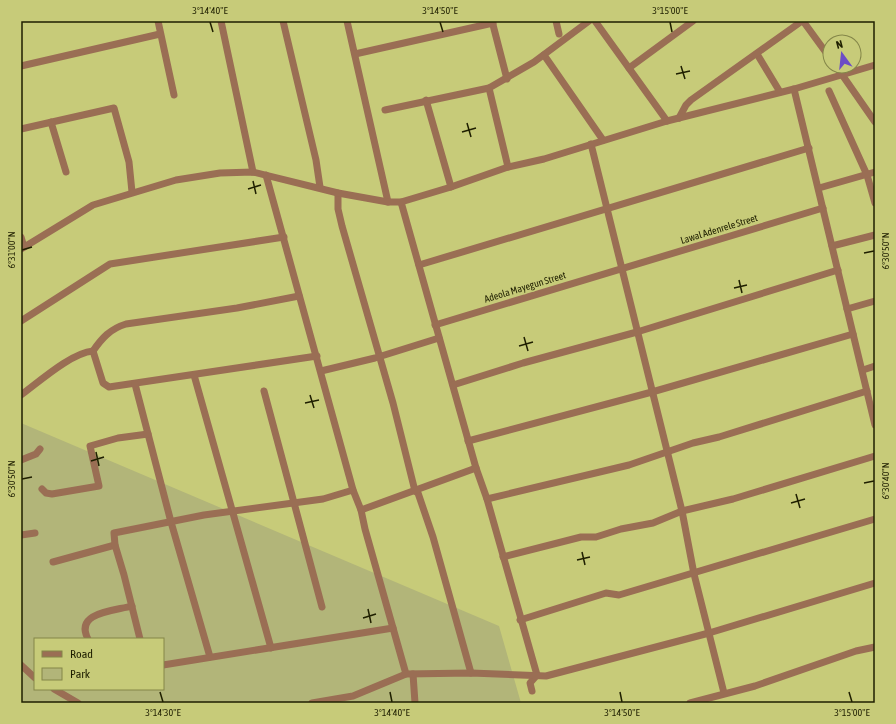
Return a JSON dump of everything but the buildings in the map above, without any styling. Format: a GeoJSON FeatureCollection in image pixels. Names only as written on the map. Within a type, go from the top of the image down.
{"type":"FeatureCollection","features":[{"type":"Feature","properties":{"kind":"street"},"geometry":{"type":"LineString","coordinates":[[158,21],[174,95]]}},
{"type":"Feature","properties":{"kind":"street"},"geometry":{"type":"LineString","coordinates":[[220,21],[252,172]]}},
{"type":"Feature","properties":{"kind":"street"},"geometry":{"type":"LineString","coordinates":[[283,21],[316,160],[320,187]]}},
{"type":"Feature","properties":{"kind":"street"},"geometry":{"type":"LineString","coordinates":[[347,21],[388,202]]}},
{"type":"Feature","properties":{"kind":"street"},"geometry":{"type":"LineString","coordinates":[[556,21],[559,34]]}},
{"type":"Feature","properties":{"kind":"street"},"geometry":{"type":"LineString","coordinates":[[384,110],[489,88],[507,79],[544,55],[589,21]]}},
{"type":"Feature","properties":{"kind":"street"},"geometry":{"type":"LineString","coordinates":[[595,21],[667,121]]}},
{"type":"Feature","properties":{"kind":"street"},"geometry":{"type":"LineString","coordinates":[[628,68],[693,21]]}},
{"type":"Feature","properties":{"kind":"street"},"geometry":{"type":"LineString","coordinates":[[679,118],[686,105],[691,100],[803,21],[822,47]]}},
{"type":"Feature","properties":{"kind":"street"},"geometry":{"type":"LineString","coordinates":[[355,54],[493,22],[507,79]]}},
{"type":"Feature","properties":{"kind":"street"},"geometry":{"type":"LineString","coordinates":[[21,66],[160,34]]}},
{"type":"Feature","properties":{"kind":"street"},"geometry":{"type":"LineString","coordinates":[[757,54],[780,92]]}},
{"type":"Feature","properties":{"kind":"street"},"geometry":{"type":"LineString","coordinates":[[544,55],[603,140]]}},
{"type":"Feature","properties":{"kind":"street"},"geometry":{"type":"LineString","coordinates":[[21,237],[22,248],[93,205],[176,180],[220,173],[252,172],[320,187],[338,193],[388,202],[401,202],[451,187],[508,167],[544,159],[667,121],[794,89],[875,65]]}},
{"type":"Feature","properties":{"kind":"street"},"geometry":{"type":"LineString","coordinates":[[843,75],[875,122]]}},
{"type":"Feature","properties":{"kind":"street"},"geometry":{"type":"LineString","coordinates":[[489,88],[508,167]]}},
{"type":"Feature","properties":{"kind":"street"},"geometry":{"type":"LineString","coordinates":[[794,89],[863,370],[875,425]]}},
{"type":"Feature","properties":{"kind":"street"},"geometry":{"type":"LineString","coordinates":[[829,90],[867,175],[875,203]]}},
{"type":"Feature","properties":{"kind":"street"},"geometry":{"type":"LineString","coordinates":[[426,100],[451,187]]}},
{"type":"Feature","properties":{"kind":"street"},"geometry":{"type":"LineString","coordinates":[[21,129],[114,108],[130,162],[132,192]]}},
{"type":"Feature","properties":{"kind":"street"},"geometry":{"type":"LineString","coordinates":[[51,122],[66,172]]}},
{"type":"Feature","properties":{"kind":"street"},"geometry":{"type":"LineString","coordinates":[[591,144],[636,332],[682,511],[694,574],[724,693]]}},
{"type":"Feature","properties":{"kind":"street"},"geometry":{"type":"LineString","coordinates":[[419,265],[809,148]]}},
{"type":"Feature","properties":{"kind":"street"},"geometry":{"type":"LineString","coordinates":[[818,188],[875,172]]}},
{"type":"Feature","properties":{"kind":"street"},"geometry":{"type":"LineString","coordinates":[[266,175],[353,490],[361,510],[393,628],[410,674],[414,703]]}},
{"type":"Feature","properties":{"kind":"street"},"geometry":{"type":"LineString","coordinates":[[338,193],[338,209],[342,226],[393,403],[415,491],[418,493],[433,537],[471,673]]}},
{"type":"Feature","properties":{"kind":"street"},"geometry":{"type":"LineString","coordinates":[[401,202],[468,441],[487,499],[520,620],[537,675]]}},
{"type":"Feature","properties":{"kind":"street","name":"Lawal Adenrele Street"},"geometry":{"type":"LineString","coordinates":[[621,268],[668,256],[823,208]]}},
{"type":"Feature","properties":{"kind":"street"},"geometry":{"type":"LineString","coordinates":[[832,246],[875,235]]}},
{"type":"Feature","properties":{"kind":"street"},"geometry":{"type":"LineString","coordinates":[[21,321],[110,264],[284,237]]}},
{"type":"Feature","properties":{"kind":"street","name":"Adeola Mayegun Street"},"geometry":{"type":"LineString","coordinates":[[435,325],[621,268]]}},
{"type":"Feature","properties":{"kind":"street"},"geometry":{"type":"LineString","coordinates":[[453,385],[524,363],[636,332],[838,270]]}},
{"type":"Feature","properties":{"kind":"street"},"geometry":{"type":"LineString","coordinates":[[21,394],[74,358],[93,351],[104,336],[116,327],[126,324],[237,308],[299,296]]}},
{"type":"Feature","properties":{"kind":"street"},"geometry":{"type":"LineString","coordinates":[[847,308],[875,301]]}},
{"type":"Feature","properties":{"kind":"street"},"geometry":{"type":"LineString","coordinates":[[468,441],[652,392],[853,334]]}},
{"type":"Feature","properties":{"kind":"street"},"geometry":{"type":"LineString","coordinates":[[320,371],[379,356],[439,338]]}},
{"type":"Feature","properties":{"kind":"street"},"geometry":{"type":"LineString","coordinates":[[93,351],[103,383],[109,387],[317,356]]}},
{"type":"Feature","properties":{"kind":"street"},"geometry":{"type":"LineString","coordinates":[[863,370],[875,366]]}},
{"type":"Feature","properties":{"kind":"street"},"geometry":{"type":"LineString","coordinates":[[194,375],[271,648]]}},
{"type":"Feature","properties":{"kind":"street"},"geometry":{"type":"LineString","coordinates":[[135,384],[171,522],[210,657]]}},
{"type":"Feature","properties":{"kind":"street"},"geometry":{"type":"LineString","coordinates":[[264,391],[322,607]]}},
{"type":"Feature","properties":{"kind":"street"},"geometry":{"type":"LineString","coordinates":[[487,499],[575,476],[595,474],[667,453],[693,443],[719,438],[868,391]]}},
{"type":"Feature","properties":{"kind":"street"},"geometry":{"type":"LineString","coordinates":[[42,489],[52,494],[99,486],[90,446],[118,438],[148,434]]}},
{"type":"Feature","properties":{"kind":"street"},"geometry":{"type":"LineString","coordinates":[[21,460],[36,454],[40,450]]}},
{"type":"Feature","properties":{"kind":"street"},"geometry":{"type":"LineString","coordinates":[[503,557],[581,537],[596,537],[621,529],[653,523],[682,511],[733,499],[875,456]]}},
{"type":"Feature","properties":{"kind":"street"},"geometry":{"type":"LineString","coordinates":[[361,510],[476,468]]}},
{"type":"Feature","properties":{"kind":"street"},"geometry":{"type":"LineString","coordinates":[[140,638],[115,545],[114,533],[233,511],[323,499],[353,490]]}},
{"type":"Feature","properties":{"kind":"street"},"geometry":{"type":"LineString","coordinates":[[520,620],[606,593],[619,595],[694,574],[875,519]]}},
{"type":"Feature","properties":{"kind":"street"},"geometry":{"type":"LineString","coordinates":[[21,535],[36,533]]}},
{"type":"Feature","properties":{"kind":"street"},"geometry":{"type":"LineString","coordinates":[[53,562],[115,545]]}},
{"type":"Feature","properties":{"kind":"street"},"geometry":{"type":"LineString","coordinates":[[312,703],[353,699],[410,674],[471,673],[537,675],[556,673],[709,633],[875,583]]}},
{"type":"Feature","properties":{"kind":"street"},"geometry":{"type":"LineString","coordinates":[[87,638],[83,630],[84,626],[86,622],[95,615],[132,606]]}},
{"type":"Feature","properties":{"kind":"street"},"geometry":{"type":"LineString","coordinates":[[164,665],[393,628]]}},
{"type":"Feature","properties":{"kind":"street"},"geometry":{"type":"LineString","coordinates":[[690,703],[755,686],[856,651],[875,646]]}},
{"type":"Feature","properties":{"kind":"street"},"geometry":{"type":"LineString","coordinates":[[21,665],[34,677]]}},
{"type":"Feature","properties":{"kind":"street"},"geometry":{"type":"LineString","coordinates":[[532,691],[530,684],[537,675]]}},
{"type":"Feature","properties":{"kind":"street"},"geometry":{"type":"LineString","coordinates":[[56,690],[78,703]]}},
{"type":"Feature","properties":{"kind":"green space"},"geometry":{"type":"Polygon","coordinates":[[[21,423],[499,626],[521,703],[21,703],[21,423]]]}}]}
